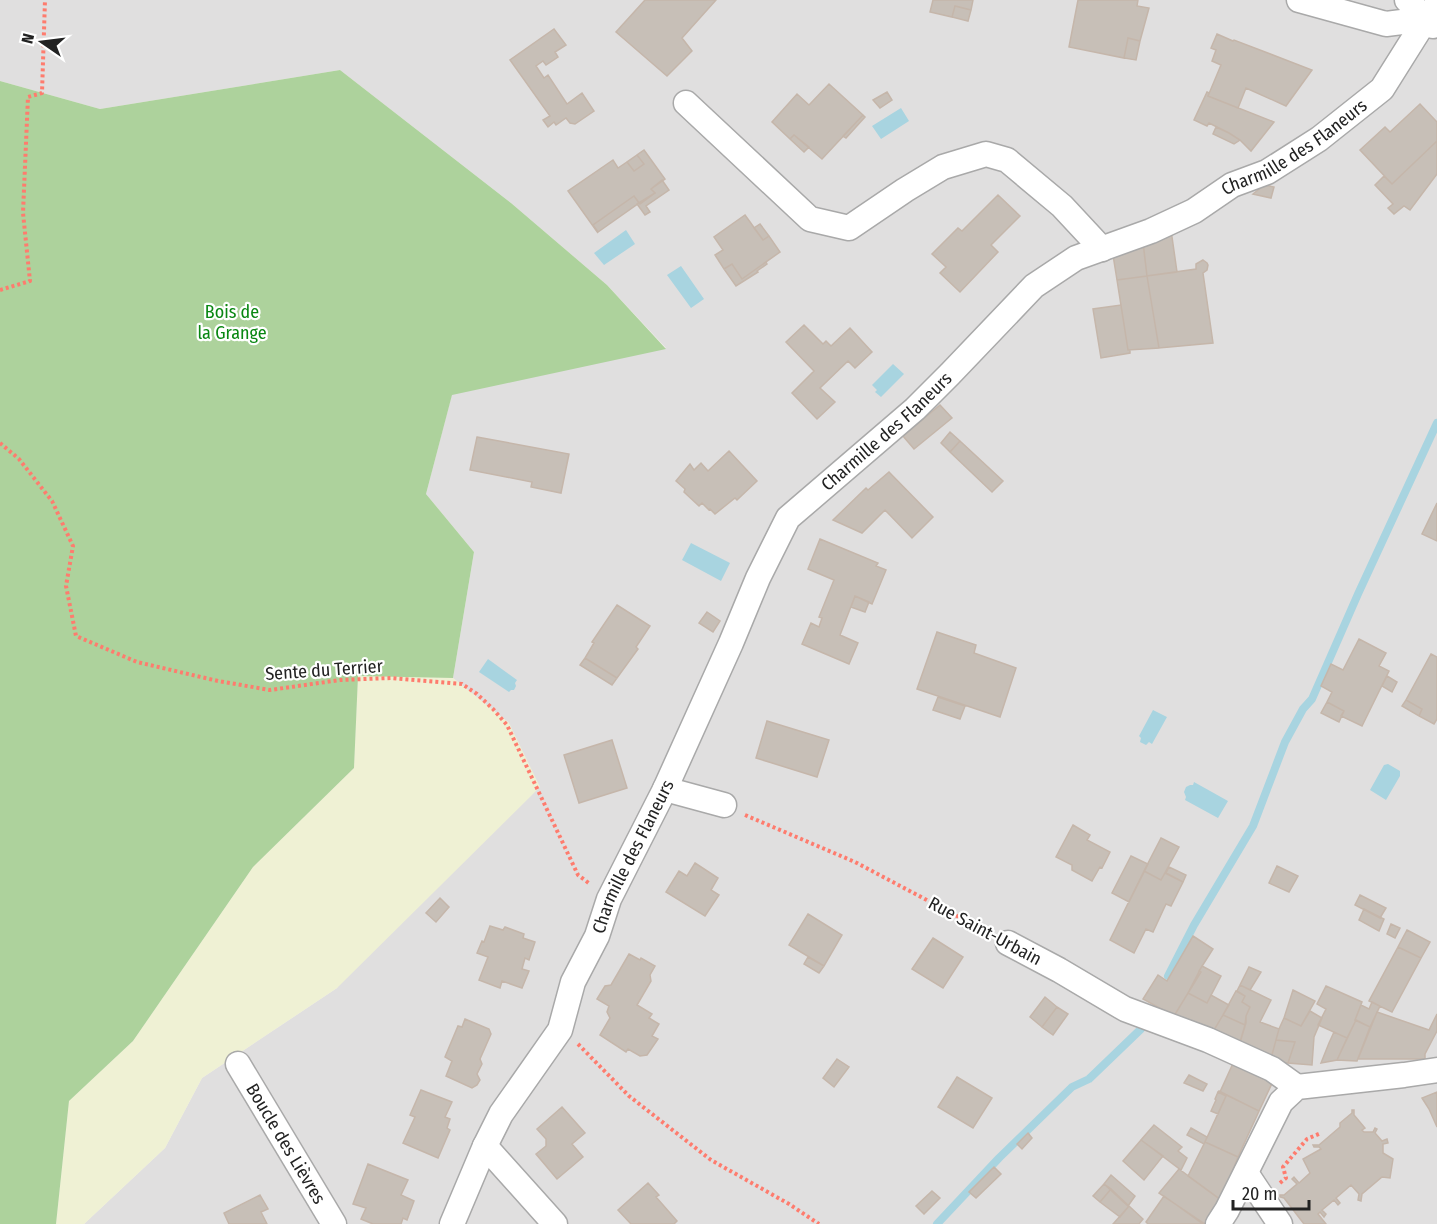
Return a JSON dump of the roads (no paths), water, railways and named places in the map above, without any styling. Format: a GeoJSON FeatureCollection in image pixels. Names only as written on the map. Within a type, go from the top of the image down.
{"type":"FeatureCollection","features":[{"type":"Feature","properties":{"kind":"street"},"geometry":{"type":"LineString","coordinates":[[1299,0],[1386,24],[1434,16]]}},
{"type":"Feature","properties":{"kind":"street"},"geometry":{"type":"LineString","coordinates":[[1407,0],[1434,16]]}},
{"type":"Feature","properties":{"kind":"street","name":"Charmille des Flaneurs"},"geometry":{"type":"LineString","coordinates":[[485,1146],[501,1114],[569,1037],[573,982],[597,936],[609,899],[665,789],[758,578],[788,518],[915,409],[1034,286],[1076,258],[1151,231],[1194,211],[1232,185],[1267,172],[1319,139],[1382,89],[1434,16]]}},
{"type":"Feature","properties":{"kind":"street"},"geometry":{"type":"LineString","coordinates":[[686,103],[810,219],[849,228],[943,167],[986,154],[1007,160],[1062,206],[1102,249]]}},
{"type":"Feature","properties":{"kind":"street"},"geometry":{"type":"LineString","coordinates":[[665,789],[724,806]]}},
{"type":"Feature","properties":{"kind":"street","name":"Rue Saint-Urbain"},"geometry":{"type":"LineString","coordinates":[[1008,943],[1125,1009],[1272,1069],[1289,1095]]}},
{"type":"Feature","properties":{"kind":"street","name":"Boucle des Lièvres"},"geometry":{"type":"LineString","coordinates":[[238,1064],[334,1224]]}},
{"type":"Feature","properties":{"kind":"street"},"geometry":{"type":"LineString","coordinates":[[1218,1224],[1289,1095],[1437,1070]]}},
{"type":"Feature","properties":{"kind":"street"},"geometry":{"type":"LineString","coordinates":[[452,1224],[485,1146],[555,1224]]}},
{"type":"Feature","properties":{"kind":"street"},"geometry":{"type":"LineString","coordinates":[[1246,1173],[1280,1224]]}},
{"type":"Feature","properties":{"kind":"water"},"geometry":{"type":"Polygon","coordinates":[[[901,108],[909,121],[881,139],[872,126],[901,108]]]}},
{"type":"Feature","properties":{"kind":"water"},"geometry":{"type":"Polygon","coordinates":[[[626,230],[635,244],[604,265],[594,253],[626,230]]]}},
{"type":"Feature","properties":{"kind":"water"},"geometry":{"type":"Polygon","coordinates":[[[681,266],[704,299],[691,308],[667,275],[681,266]]]}},
{"type":"Feature","properties":{"kind":"water"},"geometry":{"type":"Polygon","coordinates":[[[893,364],[904,374],[881,397],[872,385],[893,364]]]}},
{"type":"Feature","properties":{"kind":"water"},"geometry":{"type":"Polygon","coordinates":[[[691,543],[730,563],[721,581],[682,560],[691,543]]]}},
{"type":"Feature","properties":{"kind":"water"},"geometry":{"type":"Polygon","coordinates":[[[488,659],[517,680],[514,690],[509,692],[479,672],[488,659]]]}},
{"type":"Feature","properties":{"kind":"water"},"geometry":{"type":"Polygon","coordinates":[[[1153,710],[1167,717],[1152,744],[1149,742],[1146,745],[1140,742],[1139,736],[1153,710]]]}},
{"type":"Feature","properties":{"kind":"water"},"geometry":{"type":"Polygon","coordinates":[[[1388,764],[1400,771],[1400,776],[1386,800],[1370,790],[1384,765],[1388,764]]]}},
{"type":"Feature","properties":{"kind":"water"},"geometry":{"type":"Polygon","coordinates":[[[1194,782],[1228,801],[1218,818],[1185,800],[1186,787],[1193,785],[1194,782]]]}},
{"type":"Feature","properties":{"kind":"waterway"},"geometry":{"type":"LineString","coordinates":[[1168,976],[1194,925],[1253,826],[1285,742],[1303,709],[1312,699],[1437,423]]}},
{"type":"Feature","properties":{"kind":"waterway"},"geometry":{"type":"LineString","coordinates":[[937,1224],[999,1158],[1072,1087],[1089,1079],[1141,1029]]}},
{"type":"Feature","properties":{"kind":"park label","name":"Bois de la Grange"},"geometry":{"type":"Point","coordinates":[232,322]}}]}
